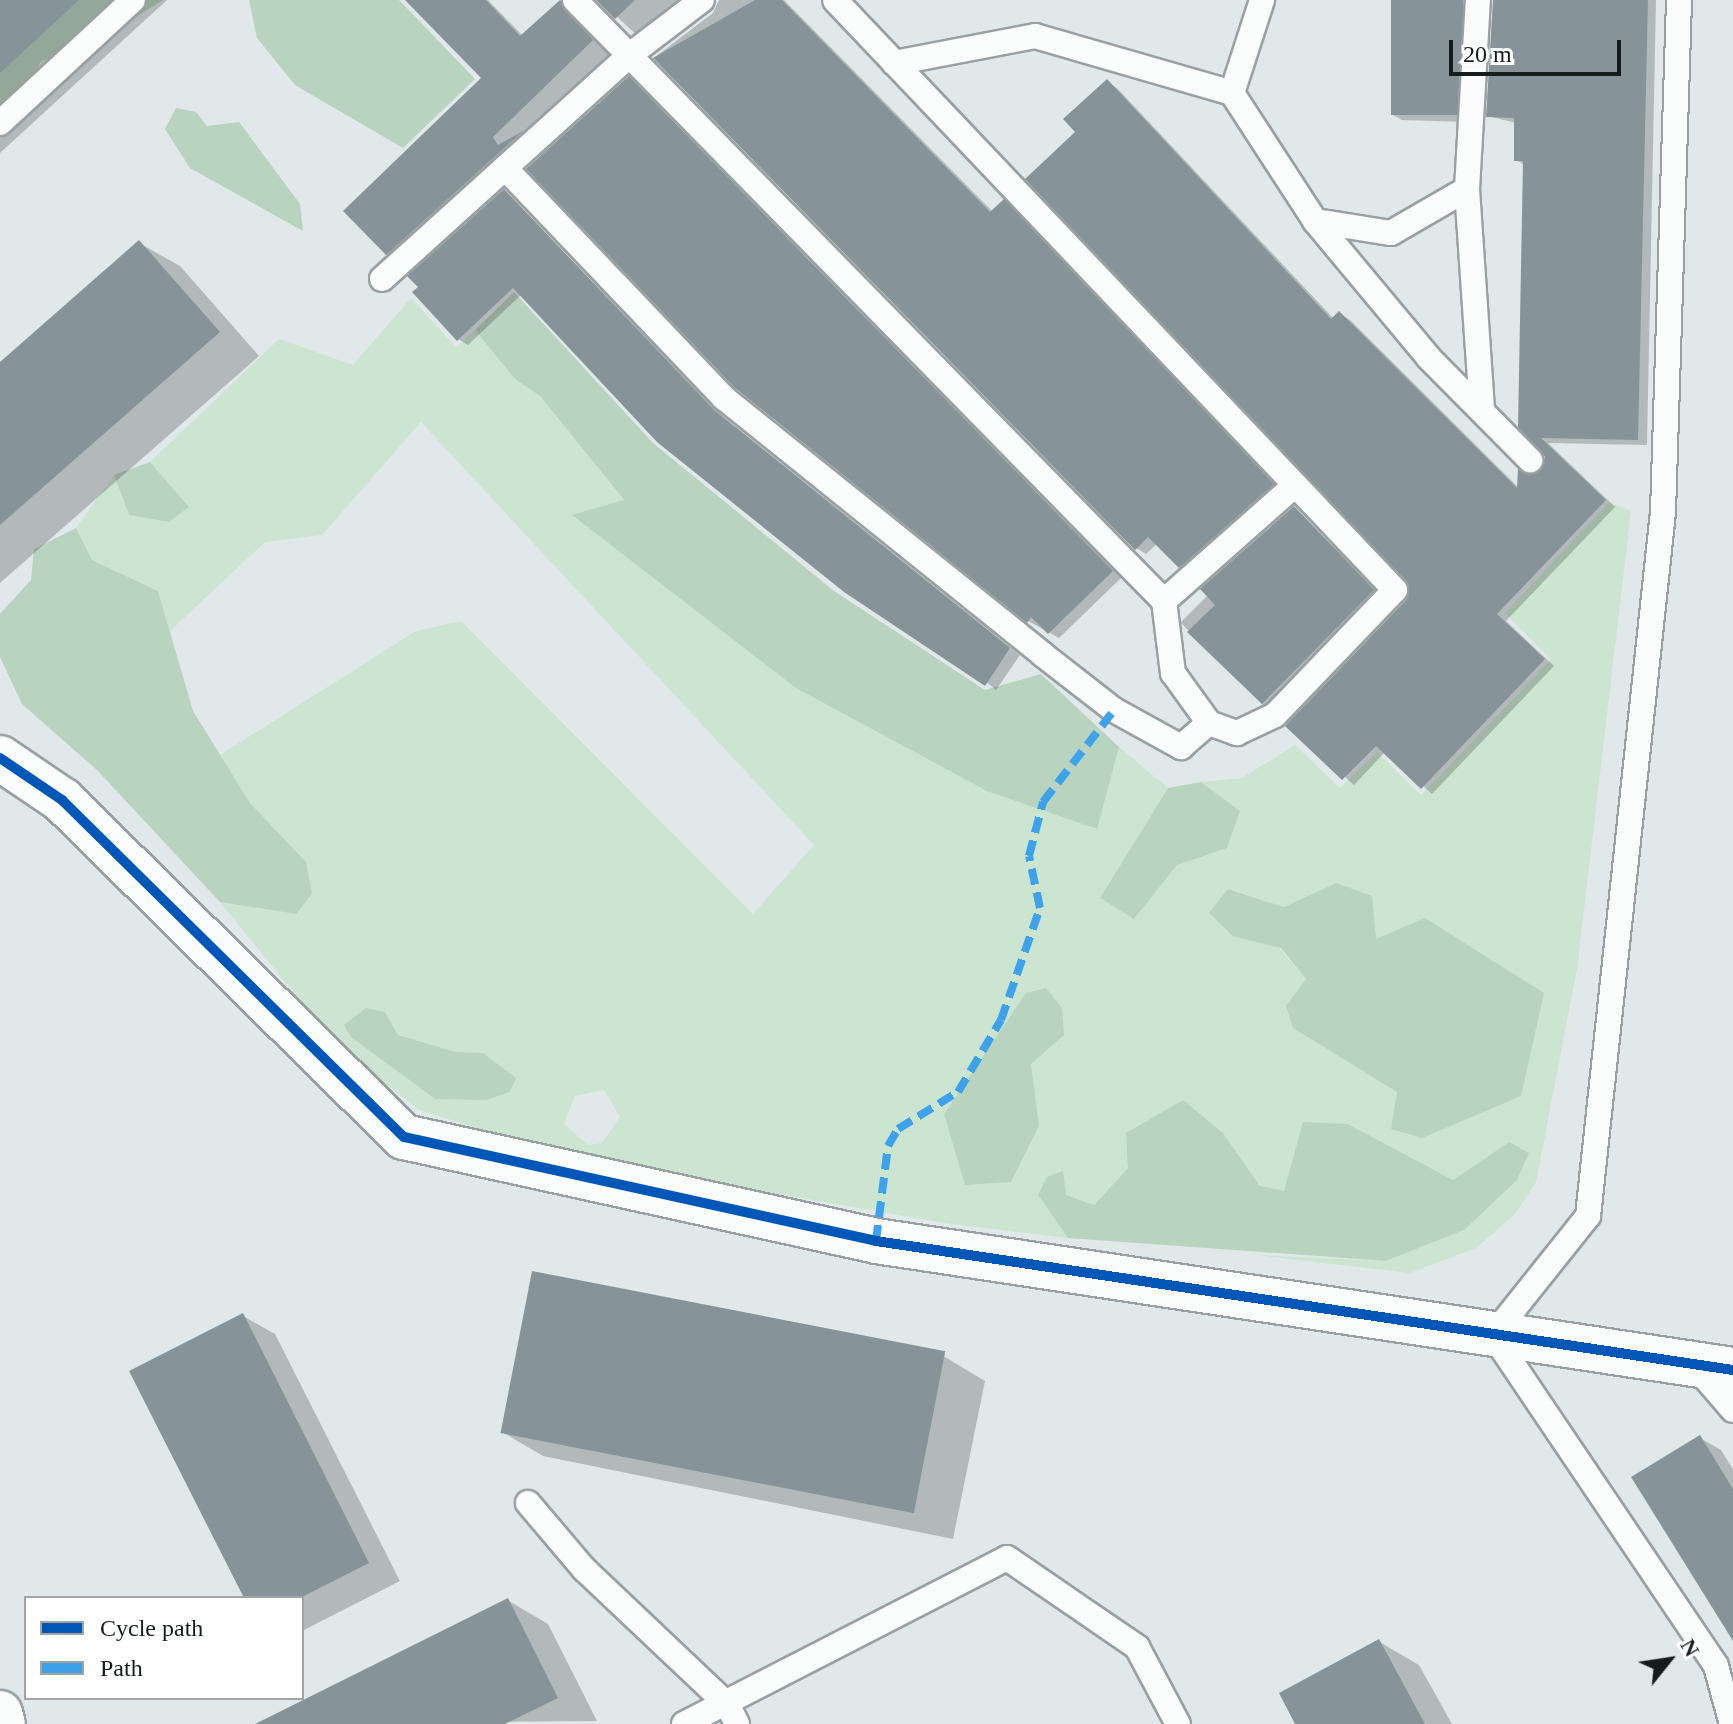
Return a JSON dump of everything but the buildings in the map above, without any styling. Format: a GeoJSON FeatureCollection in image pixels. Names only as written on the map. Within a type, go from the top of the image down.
{"type":"FeatureCollection","features":[{"type":"Feature","properties":{"kind":"street"},"geometry":{"type":"LineString","coordinates":[[0,758],[62,800],[404,1137],[876,1241],[1713,1367]]}},
{"type":"Feature","properties":{"kind":"street"},"geometry":{"type":"LineString","coordinates":[[0,1713],[3,1724]]}},
{"type":"Feature","properties":{"kind":"lane"},"geometry":{"type":"LineString","coordinates":[[0,123],[133,0]]}},
{"type":"Feature","properties":{"kind":"lane"},"geometry":{"type":"LineString","coordinates":[[575,0],[1164,601],[1173,673],[1209,723],[1237,733],[1275,715],[1395,590],[1293,487],[835,0]]}},
{"type":"Feature","properties":{"kind":"lane"},"geometry":{"type":"LineString","coordinates":[[382,279],[631,54],[702,0]]}},
{"type":"Feature","properties":{"kind":"lane"},"geometry":{"type":"LineString","coordinates":[[1232,93],[1262,0]]}},
{"type":"Feature","properties":{"kind":"lane"},"geometry":{"type":"LineString","coordinates":[[1478,0],[1467,189],[1482,411]]}},
{"type":"Feature","properties":{"kind":"lane"},"geometry":{"type":"LineString","coordinates":[[1679,0],[1663,512],[1588,1216],[1493,1335],[1716,1666],[1732,1724]]}},
{"type":"Feature","properties":{"kind":"lane"},"geometry":{"type":"LineString","coordinates":[[894,63],[1035,36],[1232,93],[1315,221],[1429,358],[1530,460]]}},
{"type":"Feature","properties":{"kind":"lane"},"geometry":{"type":"LineString","coordinates":[[505,168],[724,398],[1042,654],[1114,710],[1181,747],[1209,723]]}},
{"type":"Feature","properties":{"kind":"lane"},"geometry":{"type":"LineString","coordinates":[[1315,221],[1391,233],[1467,189]]}},
{"type":"Feature","properties":{"kind":"lane"},"geometry":{"type":"LineString","coordinates":[[1164,601],[1293,487]]}},
{"type":"Feature","properties":{"kind":"lane"},"geometry":{"type":"LineString","coordinates":[[1713,1367],[1733,1410]]}},
{"type":"Feature","properties":{"kind":"lane"},"geometry":{"type":"LineString","coordinates":[[528,1503],[584,1569],[732,1714]]}},
{"type":"Feature","properties":{"kind":"lane"},"geometry":{"type":"LineString","coordinates":[[684,1724],[732,1714],[1007,1558],[1137,1647],[1178,1724]]}},
{"type":"Feature","properties":{"kind":"green space"},"geometry":{"type":"Polygon","coordinates":[[[53,0],[163,0],[99,40],[41,61],[23,103],[0,114],[0,48],[53,0]]]}},
{"type":"Feature","properties":{"kind":"green space"},"geometry":{"type":"Polygon","coordinates":[[[249,0],[399,0],[475,79],[403,148],[295,85],[257,38],[249,0]]]}},
{"type":"Feature","properties":{"kind":"green space"},"geometry":{"type":"Polygon","coordinates":[[[176,108],[196,112],[207,126],[239,122],[300,204],[303,231],[190,168],[165,129],[176,108]]]}},
{"type":"Feature","properties":{"kind":"green space"},"geometry":{"type":"Polygon","coordinates":[[[514,292],[653,443],[834,591],[985,690],[1041,674],[1119,747],[1097,829],[987,791],[796,688],[572,515],[624,500],[540,396],[515,379],[475,330],[514,292]]]}},
{"type":"Feature","properties":{"kind":"green space"},"geometry":{"type":"Polygon","coordinates":[[[411,298],[456,347],[475,330],[515,379],[540,396],[624,501],[573,515],[1096,829],[1119,747],[1168,788],[1100,898],[1134,919],[1177,865],[1227,847],[1240,811],[1201,782],[1242,778],[1295,745],[1340,788],[1377,752],[1421,795],[1551,659],[1505,613],[1609,502],[1631,511],[1577,969],[1536,1182],[1515,1214],[1476,1248],[1410,1273],[1256,1255],[1386,1261],[1464,1230],[1509,1142],[1453,1180],[1348,1124],[1285,1192],[1260,1186],[1223,1133],[1128,1168],[1094,1205],[1066,1195],[1038,1195],[1068,1238],[944,1223],[569,1157],[419,1110],[338,1047],[220,902],[296,914],[306,862],[250,803],[220,755],[416,631],[461,621],[753,914],[814,845],[421,422],[322,535],[265,542],[170,631],[158,591],[92,560],[76,528],[114,475],[129,515],[169,521],[189,507],[150,462],[279,339],[353,365],[411,298]],[[1336,883],[1284,907],[1229,889],[1306,979],[1286,1006],[1293,1028],[1398,1092],[1422,1138],[1376,940],[1336,883]],[[385,1012],[344,1025],[351,1037],[435,1099],[483,1053],[456,1052],[398,1035],[385,1012]],[[983,1061],[944,1114],[1011,1182],[1039,1126],[1031,1064],[983,1061]],[[604,1090],[575,1096],[564,1124],[588,1145],[602,1143],[620,1117],[604,1090]]]}},
{"type":"Feature","properties":{"kind":"green space"},"geometry":{"type":"Polygon","coordinates":[[[150,462],[189,507],[169,522],[129,515],[114,475],[150,462]]]}},
{"type":"Feature","properties":{"kind":"green space"},"geometry":{"type":"Polygon","coordinates":[[[76,528],[92,560],[158,591],[193,711],[250,803],[306,862],[312,894],[296,914],[220,902],[97,770],[22,704],[0,657],[0,614],[31,580],[34,549],[76,528]]]}},
{"type":"Feature","properties":{"kind":"green space"},"geometry":{"type":"Polygon","coordinates":[[[1201,782],[1240,811],[1227,848],[1177,865],[1134,919],[1100,898],[1168,788],[1201,782]]]}},
{"type":"Feature","properties":{"kind":"green space"},"geometry":{"type":"Polygon","coordinates":[[[1336,883],[1372,896],[1376,939],[1425,918],[1544,993],[1521,1096],[1422,1138],[1391,1129],[1397,1092],[1293,1028],[1286,1006],[1306,979],[1281,948],[1233,936],[1209,913],[1228,889],[1284,907],[1336,883]]]}},
{"type":"Feature","properties":{"kind":"green space"},"geometry":{"type":"Polygon","coordinates":[[[1046,988],[1062,1008],[1064,1035],[1031,1064],[1039,1126],[1011,1182],[965,1185],[944,1114],[1026,993],[1046,988]]]}},
{"type":"Feature","properties":{"kind":"green space"},"geometry":{"type":"Polygon","coordinates":[[[366,1008],[385,1012],[398,1035],[456,1052],[483,1053],[516,1078],[510,1092],[486,1100],[435,1099],[351,1037],[344,1025],[366,1008]]]}},
{"type":"Feature","properties":{"kind":"green space"},"geometry":{"type":"Polygon","coordinates":[[[1183,1100],[1223,1133],[1260,1186],[1284,1191],[1303,1122],[1348,1124],[1453,1180],[1509,1142],[1529,1153],[1517,1180],[1464,1230],[1386,1261],[1068,1238],[1038,1195],[1047,1177],[1063,1171],[1066,1195],[1094,1205],[1128,1168],[1126,1133],[1183,1100]]]}},
{"type":"Feature","properties":{"kind":"marked path"},"geometry":{"type":"LineString","coordinates":[[876,1241],[888,1146],[898,1129],[958,1092],[1001,1020],[1040,908],[1029,856],[1043,802],[1114,710]]}},
{"type":"Feature","properties":{"kind":"cycle path"},"geometry":{"type":"LineString","coordinates":[[0,758],[62,800],[404,1137],[876,1241],[1733,1370]]}}]}
